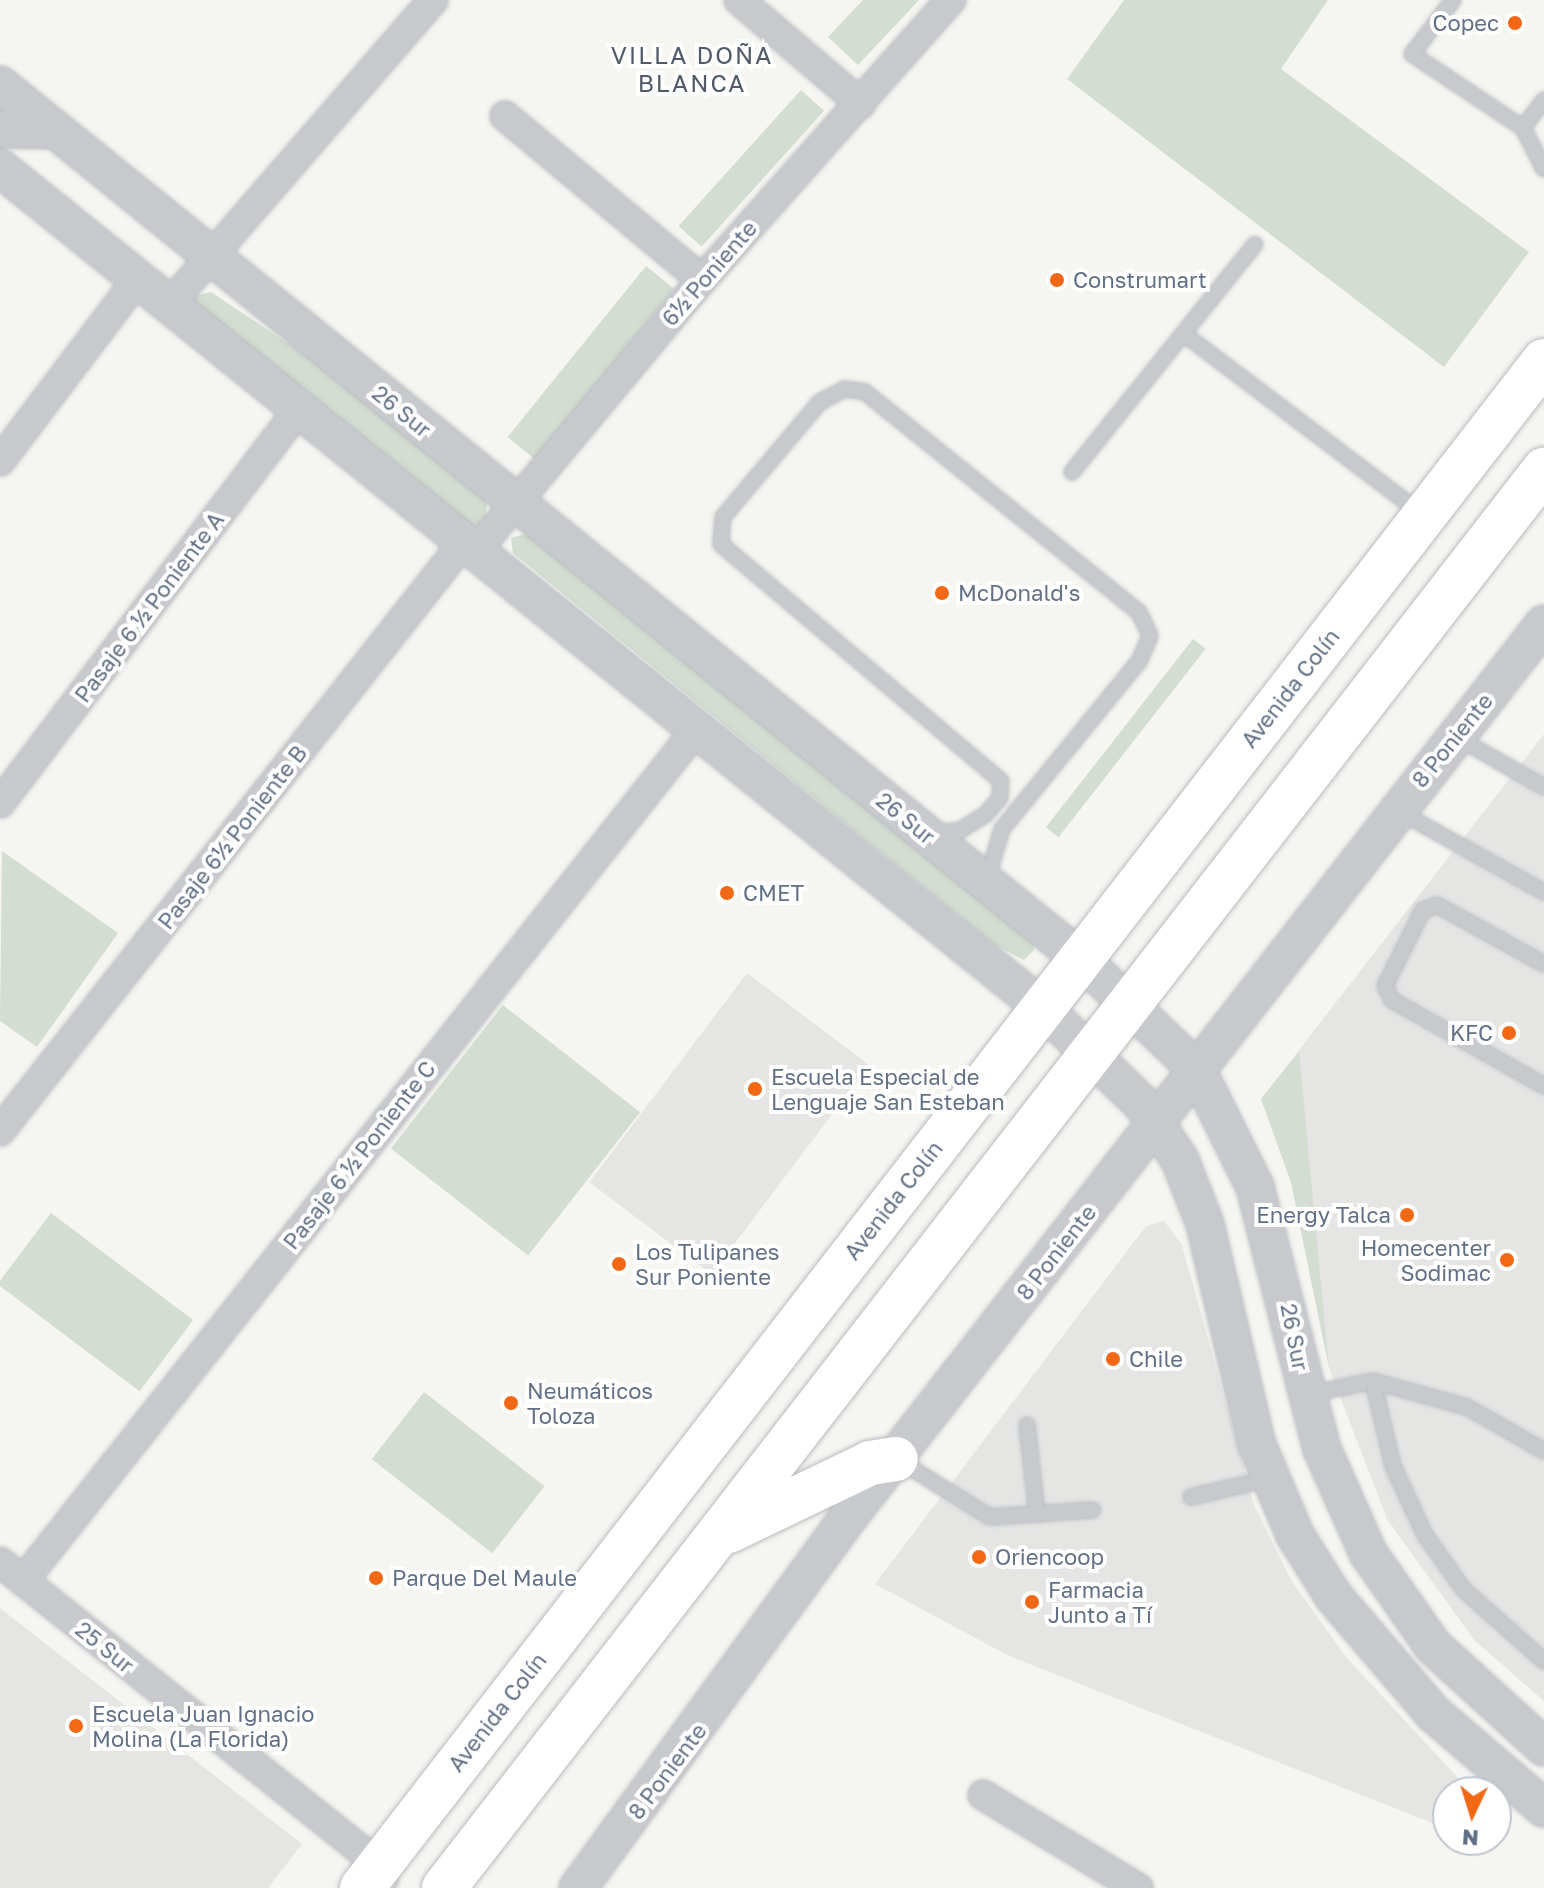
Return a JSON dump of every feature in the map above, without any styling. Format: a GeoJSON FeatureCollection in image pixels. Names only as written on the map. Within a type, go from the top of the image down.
{"type":"FeatureCollection","features":[{"type":"Feature","properties":{"kind":"main road","name":"Avenida Colín"},"geometry":{"type":"LineString","coordinates":[[376,1880],[1043,1008],[1544,361]]}},
{"type":"Feature","properties":{"kind":"main road"},"geometry":{"type":"LineString","coordinates":[[444,1888],[1544,470]]}},
{"type":"Feature","properties":{"kind":"main road"},"geometry":{"type":"LineString","coordinates":[[714,1542],[789,1499],[896,1459]]}},
{"type":"Feature","properties":{"kind":"street"},"geometry":{"type":"LineString","coordinates":[[168,306],[208,255],[433,0]]}},
{"type":"Feature","properties":{"kind":"street"},"geometry":{"type":"LineString","coordinates":[[739,0],[861,104]]}},
{"type":"Feature","properties":{"kind":"street","name":"6½ Poniente"},"geometry":{"type":"LineString","coordinates":[[469,548],[516,500],[702,280],[951,0]]}},
{"type":"Feature","properties":{"kind":"street","name":"26 Sur"},"geometry":{"type":"LineString","coordinates":[[0,85],[1081,959],[1197,1070],[1239,1149],[1273,1237],[1306,1395],[1342,1502],[1398,1601],[1472,1688],[1544,1747]]}},
{"type":"Feature","properties":{"kind":"street"},"geometry":{"type":"LineString","coordinates":[[505,116],[702,280]]}},
{"type":"Feature","properties":{"kind":"street"},"geometry":{"type":"LineString","coordinates":[[0,129],[55,130]]}},
{"type":"Feature","properties":{"kind":"street"},"geometry":{"type":"LineString","coordinates":[[0,168],[1043,1008],[1092,1052],[1157,1121],[1205,1224],[1269,1479],[1334,1597],[1492,1770],[1544,1808]]}},
{"type":"Feature","properties":{"kind":"street"},"geometry":{"type":"LineString","coordinates":[[0,461],[137,280]]}},
{"type":"Feature","properties":{"kind":"street","name":"Pasaje 6 ½ Poniente A"},"geometry":{"type":"LineString","coordinates":[[0,803],[298,410]]}},
{"type":"Feature","properties":{"kind":"street","name":"Pasaje 6½ Poniente B"},"geometry":{"type":"LineString","coordinates":[[0,1131],[469,548]]}},
{"type":"Feature","properties":{"kind":"street","name":"8 Poniente"},"geometry":{"type":"LineString","coordinates":[[578,1888],[896,1459],[1396,810],[1544,624]]}},
{"type":"Feature","properties":{"kind":"street","name":"Pasaje 6 ½ Poniente C"},"geometry":{"type":"LineString","coordinates":[[23,1581],[696,730]]}},
{"type":"Feature","properties":{"kind":"street","name":"25 Sur"},"geometry":{"type":"LineString","coordinates":[[0,1562],[376,1880]]}},
{"type":"Feature","properties":{"kind":"street"},"geometry":{"type":"LineString","coordinates":[[1492,1770],[1544,1772]]}},
{"type":"Feature","properties":{"kind":"street"},"geometry":{"type":"LineString","coordinates":[[983,1795],[1138,1888]]}},
{"type":"Feature","properties":{"kind":"lane"},"geometry":{"type":"LineString","coordinates":[[1453,0],[1412,54],[1523,128],[1544,169]]}},
{"type":"Feature","properties":{"kind":"lane"},"geometry":{"type":"LineString","coordinates":[[1523,128],[1544,100]]}},
{"type":"Feature","properties":{"kind":"lane"},"geometry":{"type":"LineString","coordinates":[[1072,472],[1255,244]]}},
{"type":"Feature","properties":{"kind":"lane"},"geometry":{"type":"LineString","coordinates":[[1184,334],[1424,515]]}},
{"type":"Feature","properties":{"kind":"lane"},"geometry":{"type":"LineString","coordinates":[[925,834],[959,831],[986,814],[1000,798],[1001,781],[721,544],[723,517],[820,402],[844,389],[865,392],[1139,612],[1150,636],[1140,660],[1002,829],[986,884]]}},
{"type":"Feature","properties":{"kind":"lane"},"geometry":{"type":"LineString","coordinates":[[1456,737],[1544,787]]}},
{"type":"Feature","properties":{"kind":"lane"},"geometry":{"type":"LineString","coordinates":[[1396,810],[1544,892]]}},
{"type":"Feature","properties":{"kind":"lane"},"geometry":{"type":"LineString","coordinates":[[1544,964],[1437,905],[1423,910],[1385,986],[1392,1000],[1544,1086]]}},
{"type":"Feature","properties":{"kind":"lane"},"geometry":{"type":"LineString","coordinates":[[1373,1381],[1393,1466],[1425,1535],[1464,1590],[1544,1661]]}},
{"type":"Feature","properties":{"kind":"lane"},"geometry":{"type":"LineString","coordinates":[[1306,1395],[1373,1381],[1467,1407],[1544,1451]]}},
{"type":"Feature","properties":{"kind":"lane"},"geometry":{"type":"LineString","coordinates":[[1027,1425],[1037,1514]]}},
{"type":"Feature","properties":{"kind":"lane"},"geometry":{"type":"LineString","coordinates":[[896,1459],[990,1517],[1093,1510]]}},
{"type":"Feature","properties":{"kind":"lane"},"geometry":{"type":"LineString","coordinates":[[1191,1497],[1269,1479]]}},
{"type":"Feature","properties":{"kind":"shaded area"},"geometry":{"type":"Polygon","coordinates":[[[863,0],[919,0],[858,65],[828,37],[863,0]]]}},
{"type":"Feature","properties":{"kind":"shaded area"},"geometry":{"type":"Polygon","coordinates":[[[1124,0],[1328,0],[1281,69],[1529,252],[1444,367],[1067,79],[1124,0]]]}},
{"type":"Feature","properties":{"kind":"shaded area"},"geometry":{"type":"Polygon","coordinates":[[[801,90],[824,111],[702,247],[679,226],[801,90]]]}},
{"type":"Feature","properties":{"kind":"shaded area"},"geometry":{"type":"Polygon","coordinates":[[[646,266],[674,289],[536,460],[508,437],[646,266]]]}},
{"type":"Feature","properties":{"kind":"shaded area"},"geometry":{"type":"Polygon","coordinates":[[[211,292],[319,364],[487,500],[486,522],[466,529],[196,314],[191,297],[211,292]]]}},
{"type":"Feature","properties":{"kind":"shaded area"},"geometry":{"type":"Polygon","coordinates":[[[528,533],[1033,939],[1034,950],[1024,960],[996,946],[513,553],[511,538],[528,533]]]}},
{"type":"Feature","properties":{"kind":"shaded area"},"geometry":{"type":"Polygon","coordinates":[[[1193,639],[1206,649],[1058,837],[1046,827],[1193,639]]]}},
{"type":"Feature","properties":{"kind":"shaded area"},"geometry":{"type":"Polygon","coordinates":[[[1544,734],[1544,1701],[1474,1640],[1387,1519],[1329,1368],[1291,1182],[1261,1099],[1544,734]]]}},
{"type":"Feature","properties":{"kind":"shaded area"},"geometry":{"type":"Polygon","coordinates":[[[2,851],[118,933],[37,1047],[0,1021],[2,851]]]}},
{"type":"Feature","properties":{"kind":"shaded area","name":"Escuela Especial de Lenguaje San Esteban"},"geometry":{"type":"Polygon","coordinates":[[[747,973],[869,1065],[712,1274],[589,1182],[747,973]]]}},
{"type":"Feature","properties":{"kind":"shaded area"},"geometry":{"type":"Polygon","coordinates":[[[503,1005],[640,1112],[528,1256],[391,1148],[503,1005]]]}},
{"type":"Feature","properties":{"kind":"shaded area"},"geometry":{"type":"Polygon","coordinates":[[[1299,1052],[1329,1368],[1291,1182],[1261,1099],[1299,1052]]]}},
{"type":"Feature","properties":{"kind":"shaded area"},"geometry":{"type":"Polygon","coordinates":[[[51,1213],[193,1320],[140,1391],[0,1286],[0,1281],[51,1213]]]}},
{"type":"Feature","properties":{"kind":"shaded area"},"geometry":{"type":"Polygon","coordinates":[[[1164,1221],[1182,1245],[1254,1505],[1291,1580],[1347,1658],[1456,1776],[1432,1776],[1432,1823],[1009,1656],[875,1584],[1146,1226],[1164,1221]]]}},
{"type":"Feature","properties":{"kind":"shaded area"},"geometry":{"type":"Polygon","coordinates":[[[424,1392],[545,1486],[492,1553],[372,1459],[424,1392]]]}},
{"type":"Feature","properties":{"kind":"shaded area","name":"Escuela Juan Ignacio Molina (La Florida)"},"geometry":{"type":"Polygon","coordinates":[[[0,1608],[302,1844],[268,1888],[0,1888],[0,1608]]]}},
{"type":"Feature","properties":{"kind":"place","name":"Copec"},"geometry":{"type":"Point","coordinates":[1515,23]}},
{"type":"Feature","properties":{"kind":"place","name":"Construmart"},"geometry":{"type":"Point","coordinates":[1057,280]}},
{"type":"Feature","properties":{"kind":"place","name":"McDonald's"},"geometry":{"type":"Point","coordinates":[942,593]}},
{"type":"Feature","properties":{"kind":"place","name":"CMET"},"geometry":{"type":"Point","coordinates":[727,893]}},
{"type":"Feature","properties":{"kind":"place","name":"KFC"},"geometry":{"type":"Point","coordinates":[1509,1033]}},
{"type":"Feature","properties":{"kind":"place","name":"Escuela Especial de Lenguaje San Esteban"},"geometry":{"type":"Point","coordinates":[755,1089]}},
{"type":"Feature","properties":{"kind":"place","name":"Energy Talca"},"geometry":{"type":"Point","coordinates":[1407,1215]}},
{"type":"Feature","properties":{"kind":"place","name":"Homecenter Sodimac"},"geometry":{"type":"Point","coordinates":[1507,1260]}},
{"type":"Feature","properties":{"kind":"place","name":"Los Tulipanes Sur Poniente"},"geometry":{"type":"Point","coordinates":[619,1264]}},
{"type":"Feature","properties":{"kind":"place","name":"Chile"},"geometry":{"type":"Point","coordinates":[1113,1359]}},
{"type":"Feature","properties":{"kind":"place","name":"Neumáticos Toloza"},"geometry":{"type":"Point","coordinates":[511,1403]}},
{"type":"Feature","properties":{"kind":"place","name":"Oriencoop"},"geometry":{"type":"Point","coordinates":[979,1557]}},
{"type":"Feature","properties":{"kind":"place","name":"Parque Del Maule"},"geometry":{"type":"Point","coordinates":[376,1578]}},
{"type":"Feature","properties":{"kind":"place","name":"Farmacia Junto a Tí"},"geometry":{"type":"Point","coordinates":[1032,1602]}},
{"type":"Feature","properties":{"kind":"place","name":"Escuela Juan Ignacio Molina (La Florida)"},"geometry":{"type":"Point","coordinates":[76,1726]}},
{"type":"Feature","properties":{"kind":"district","name":"VILLA DOÑA BLANCA"},"geometry":{"type":"Point","coordinates":[692,69]}}]}
